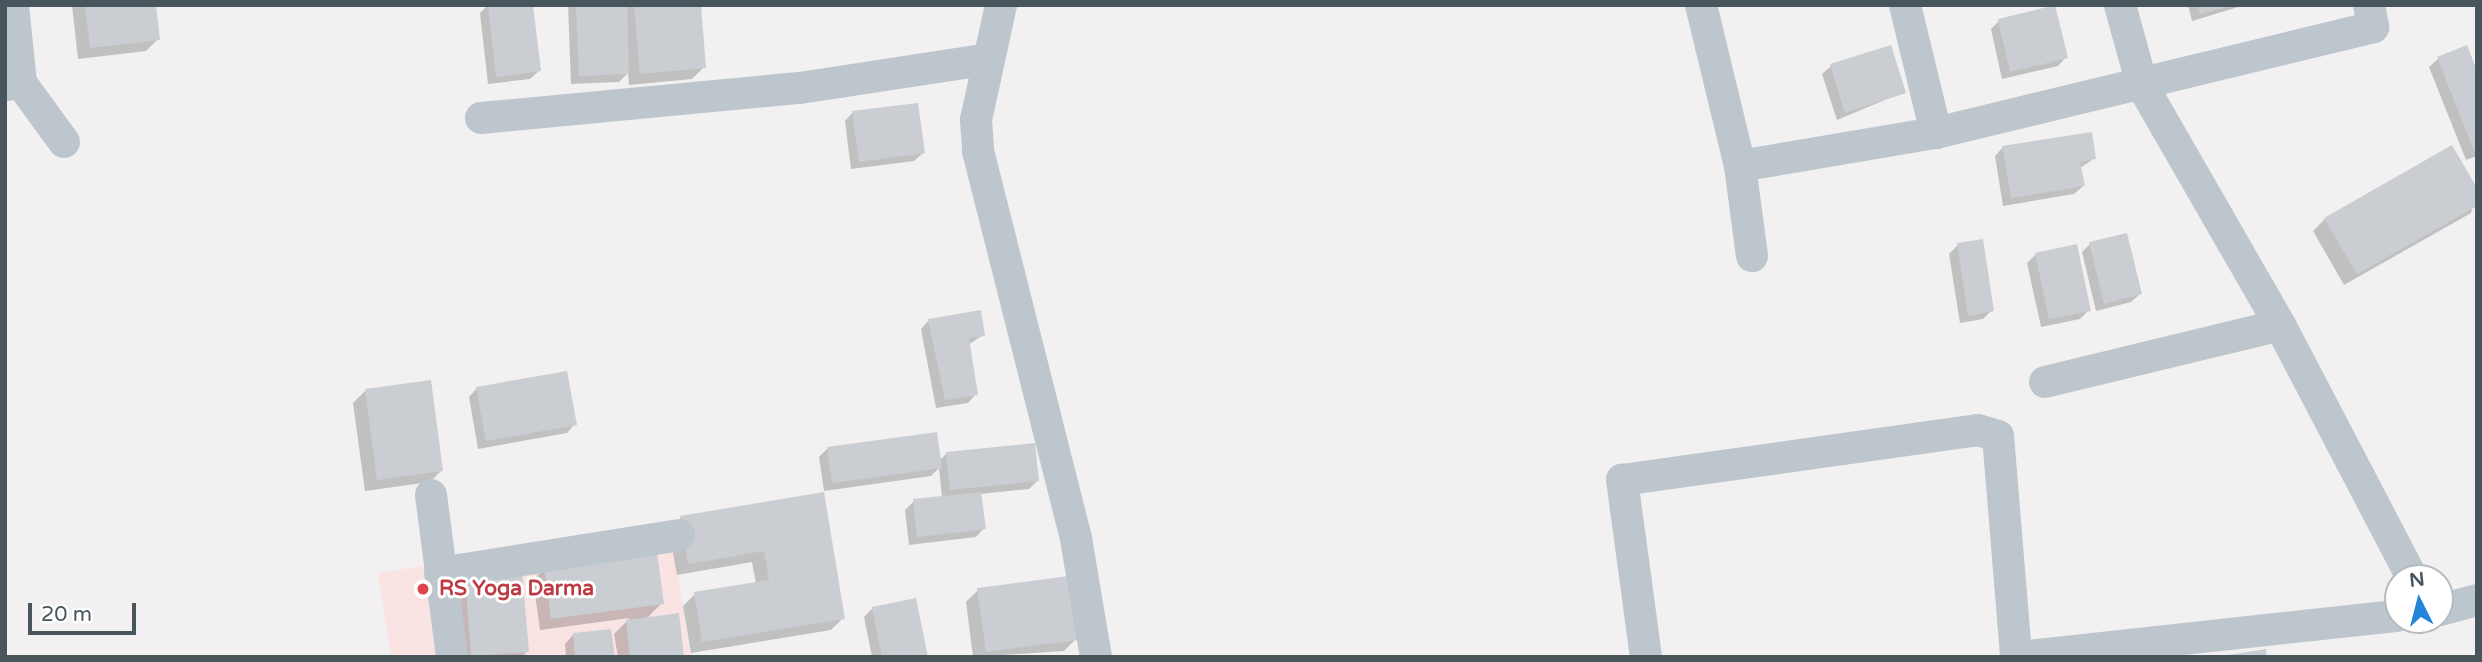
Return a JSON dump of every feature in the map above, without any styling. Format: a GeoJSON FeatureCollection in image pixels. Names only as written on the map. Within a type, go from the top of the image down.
{"type":"FeatureCollection","features":[{"type":"Feature","properties":{"kind":"street"},"geometry":{"type":"LineString","coordinates":[[13,5],[13,84],[64,142]]}},
{"type":"Feature","properties":{"kind":"street"},"geometry":{"type":"LineString","coordinates":[[1001,5],[976,120],[984,190],[1076,539],[1096,657]]}},
{"type":"Feature","properties":{"kind":"street"},"geometry":{"type":"LineString","coordinates":[[1702,5],[1740,166],[1752,256]]}},
{"type":"Feature","properties":{"kind":"street"},"geometry":{"type":"LineString","coordinates":[[1905,5],[1936,133]]}},
{"type":"Feature","properties":{"kind":"street"},"geometry":{"type":"LineString","coordinates":[[2120,5],[2143,85],[2280,325],[2405,564]]}},
{"type":"Feature","properties":{"kind":"street"},"geometry":{"type":"LineString","coordinates":[[1740,166],[1936,133],[2143,85],[2373,27],[2369,5]]}},
{"type":"Feature","properties":{"kind":"street"},"geometry":{"type":"LineString","coordinates":[[481,118],[800,88],[989,59]]}},
{"type":"Feature","properties":{"kind":"street"},"geometry":{"type":"LineString","coordinates":[[2045,382],[2280,325]]}},
{"type":"Feature","properties":{"kind":"street"},"geometry":{"type":"LineString","coordinates":[[1646,657],[1622,480],[1978,430],[1998,436],[2017,657],[2384,618]]}},
{"type":"Feature","properties":{"kind":"street"},"geometry":{"type":"LineString","coordinates":[[432,495],[452,657]]}},
{"type":"Feature","properties":{"kind":"street"},"geometry":{"type":"LineString","coordinates":[[440,573],[679,536]]}},
{"type":"Feature","properties":{"kind":"street"},"geometry":{"type":"LineString","coordinates":[[2454,606],[2477,600]]}},
{"type":"Feature","properties":{"kind":"shaded area","name":"RS Yoga Darma"},"geometry":{"type":"Polygon","coordinates":[[[670,526],[691,657],[684,657],[678,613],[626,620],[630,657],[615,657],[611,629],[573,633],[575,657],[391,657],[378,573],[670,526]],[[522,570],[465,575],[472,656],[529,652],[522,570]]]}},
{"type":"Feature","properties":{"kind":"building"},"geometry":{"type":"Polygon","coordinates":[[[85,5],[156,5],[160,40],[90,48],[85,5]]]}},
{"type":"Feature","properties":{"kind":"building"},"geometry":{"type":"Polygon","coordinates":[[[488,5],[533,5],[541,71],[496,77],[488,5]]]}},
{"type":"Feature","properties":{"kind":"building"},"geometry":{"type":"Polygon","coordinates":[[[576,5],[627,5],[629,74],[579,76],[576,5]]]}},
{"type":"Feature","properties":{"kind":"building"},"geometry":{"type":"Polygon","coordinates":[[[634,5],[701,5],[706,68],[640,74],[634,5]]]}},
{"type":"Feature","properties":{"kind":"building"},"geometry":{"type":"Polygon","coordinates":[[[2055,5],[2068,58],[2010,72],[1998,19],[2055,5]]]}},
{"type":"Feature","properties":{"kind":"building"},"geometry":{"type":"Polygon","coordinates":[[[2198,5],[2230,5],[2231,6],[2200,14],[2198,5]]]}},
{"type":"Feature","properties":{"kind":"building"},"geometry":{"type":"Polygon","coordinates":[[[1891,45],[1906,93],[1845,113],[1830,64],[1891,45]]]}},
{"type":"Feature","properties":{"kind":"building"},"geometry":{"type":"Polygon","coordinates":[[[2467,45],[2477,71],[2475,153],[2437,57],[2467,45]]]}},
{"type":"Feature","properties":{"kind":"building"},"geometry":{"type":"Polygon","coordinates":[[[918,103],[925,153],[859,162],[852,111],[918,103]]]}},
{"type":"Feature","properties":{"kind":"building"},"geometry":{"type":"Polygon","coordinates":[[[2092,132],[2096,159],[2080,162],[2085,186],[2011,198],[2002,146],[2092,132]]]}},
{"type":"Feature","properties":{"kind":"building"},"geometry":{"type":"Polygon","coordinates":[[[2452,145],[2477,188],[2477,206],[2357,274],[2324,218],[2452,145]]]}},
{"type":"Feature","properties":{"kind":"building"},"geometry":{"type":"Polygon","coordinates":[[[2127,233],[2142,294],[2104,304],[2089,242],[2127,233]]]}},
{"type":"Feature","properties":{"kind":"building"},"geometry":{"type":"Polygon","coordinates":[[[1983,239],[1994,311],[1968,316],[1957,243],[1983,239]]]}},
{"type":"Feature","properties":{"kind":"building"},"geometry":{"type":"Polygon","coordinates":[[[2077,244],[2091,311],[2049,319],[2035,253],[2077,244]]]}},
{"type":"Feature","properties":{"kind":"building"},"geometry":{"type":"Polygon","coordinates":[[[981,310],[985,336],[969,338],[978,395],[945,400],[928,319],[981,310]]]}},
{"type":"Feature","properties":{"kind":"building"},"geometry":{"type":"Polygon","coordinates":[[[567,371],[577,425],[486,441],[476,387],[567,371]]]}},
{"type":"Feature","properties":{"kind":"building"},"geometry":{"type":"Polygon","coordinates":[[[431,380],[443,471],[377,480],[365,389],[431,380]]]}},
{"type":"Feature","properties":{"kind":"building"},"geometry":{"type":"Polygon","coordinates":[[[937,432],[942,468],[832,483],[827,447],[937,432]]]}},
{"type":"Feature","properties":{"kind":"building"},"geometry":{"type":"Polygon","coordinates":[[[1035,443],[1039,481],[950,490],[946,452],[1035,443]]]}},
{"type":"Feature","properties":{"kind":"building"},"geometry":{"type":"Polygon","coordinates":[[[824,492],[845,619],[702,642],[694,592],[769,580],[764,551],[688,564],[680,516],[824,492]]]}},
{"type":"Feature","properties":{"kind":"building"},"geometry":{"type":"Polygon","coordinates":[[[981,492],[986,529],[917,537],[913,499],[981,492]]]}},
{"type":"Feature","properties":{"kind":"building"},"geometry":{"type":"Polygon","coordinates":[[[657,552],[664,604],[551,619],[544,567],[657,552]]]}},
{"type":"Feature","properties":{"kind":"building"},"geometry":{"type":"Polygon","coordinates":[[[522,570],[529,652],[471,656],[465,575],[522,570]]]}},
{"type":"Feature","properties":{"kind":"building"},"geometry":{"type":"Polygon","coordinates":[[[1069,576],[1078,640],[986,652],[977,588],[1069,576]]]}},
{"type":"Feature","properties":{"kind":"building"},"geometry":{"type":"Polygon","coordinates":[[[916,598],[928,657],[882,657],[872,607],[916,598]]]}},
{"type":"Feature","properties":{"kind":"building"},"geometry":{"type":"Polygon","coordinates":[[[679,613],[684,657],[630,657],[626,620],[679,613]]]}},
{"type":"Feature","properties":{"kind":"building"},"geometry":{"type":"Polygon","coordinates":[[[611,629],[615,657],[575,657],[573,633],[611,629]]]}},
{"type":"Feature","properties":{"kind":"building"},"geometry":{"type":"Polygon","coordinates":[[[2266,649],[2267,657],[2228,657],[2228,655],[2266,649]]]}},
{"type":"Feature","properties":{"kind":"place","name":"RS Yoga Darma"},"geometry":{"type":"Point","coordinates":[423,589]}}]}
